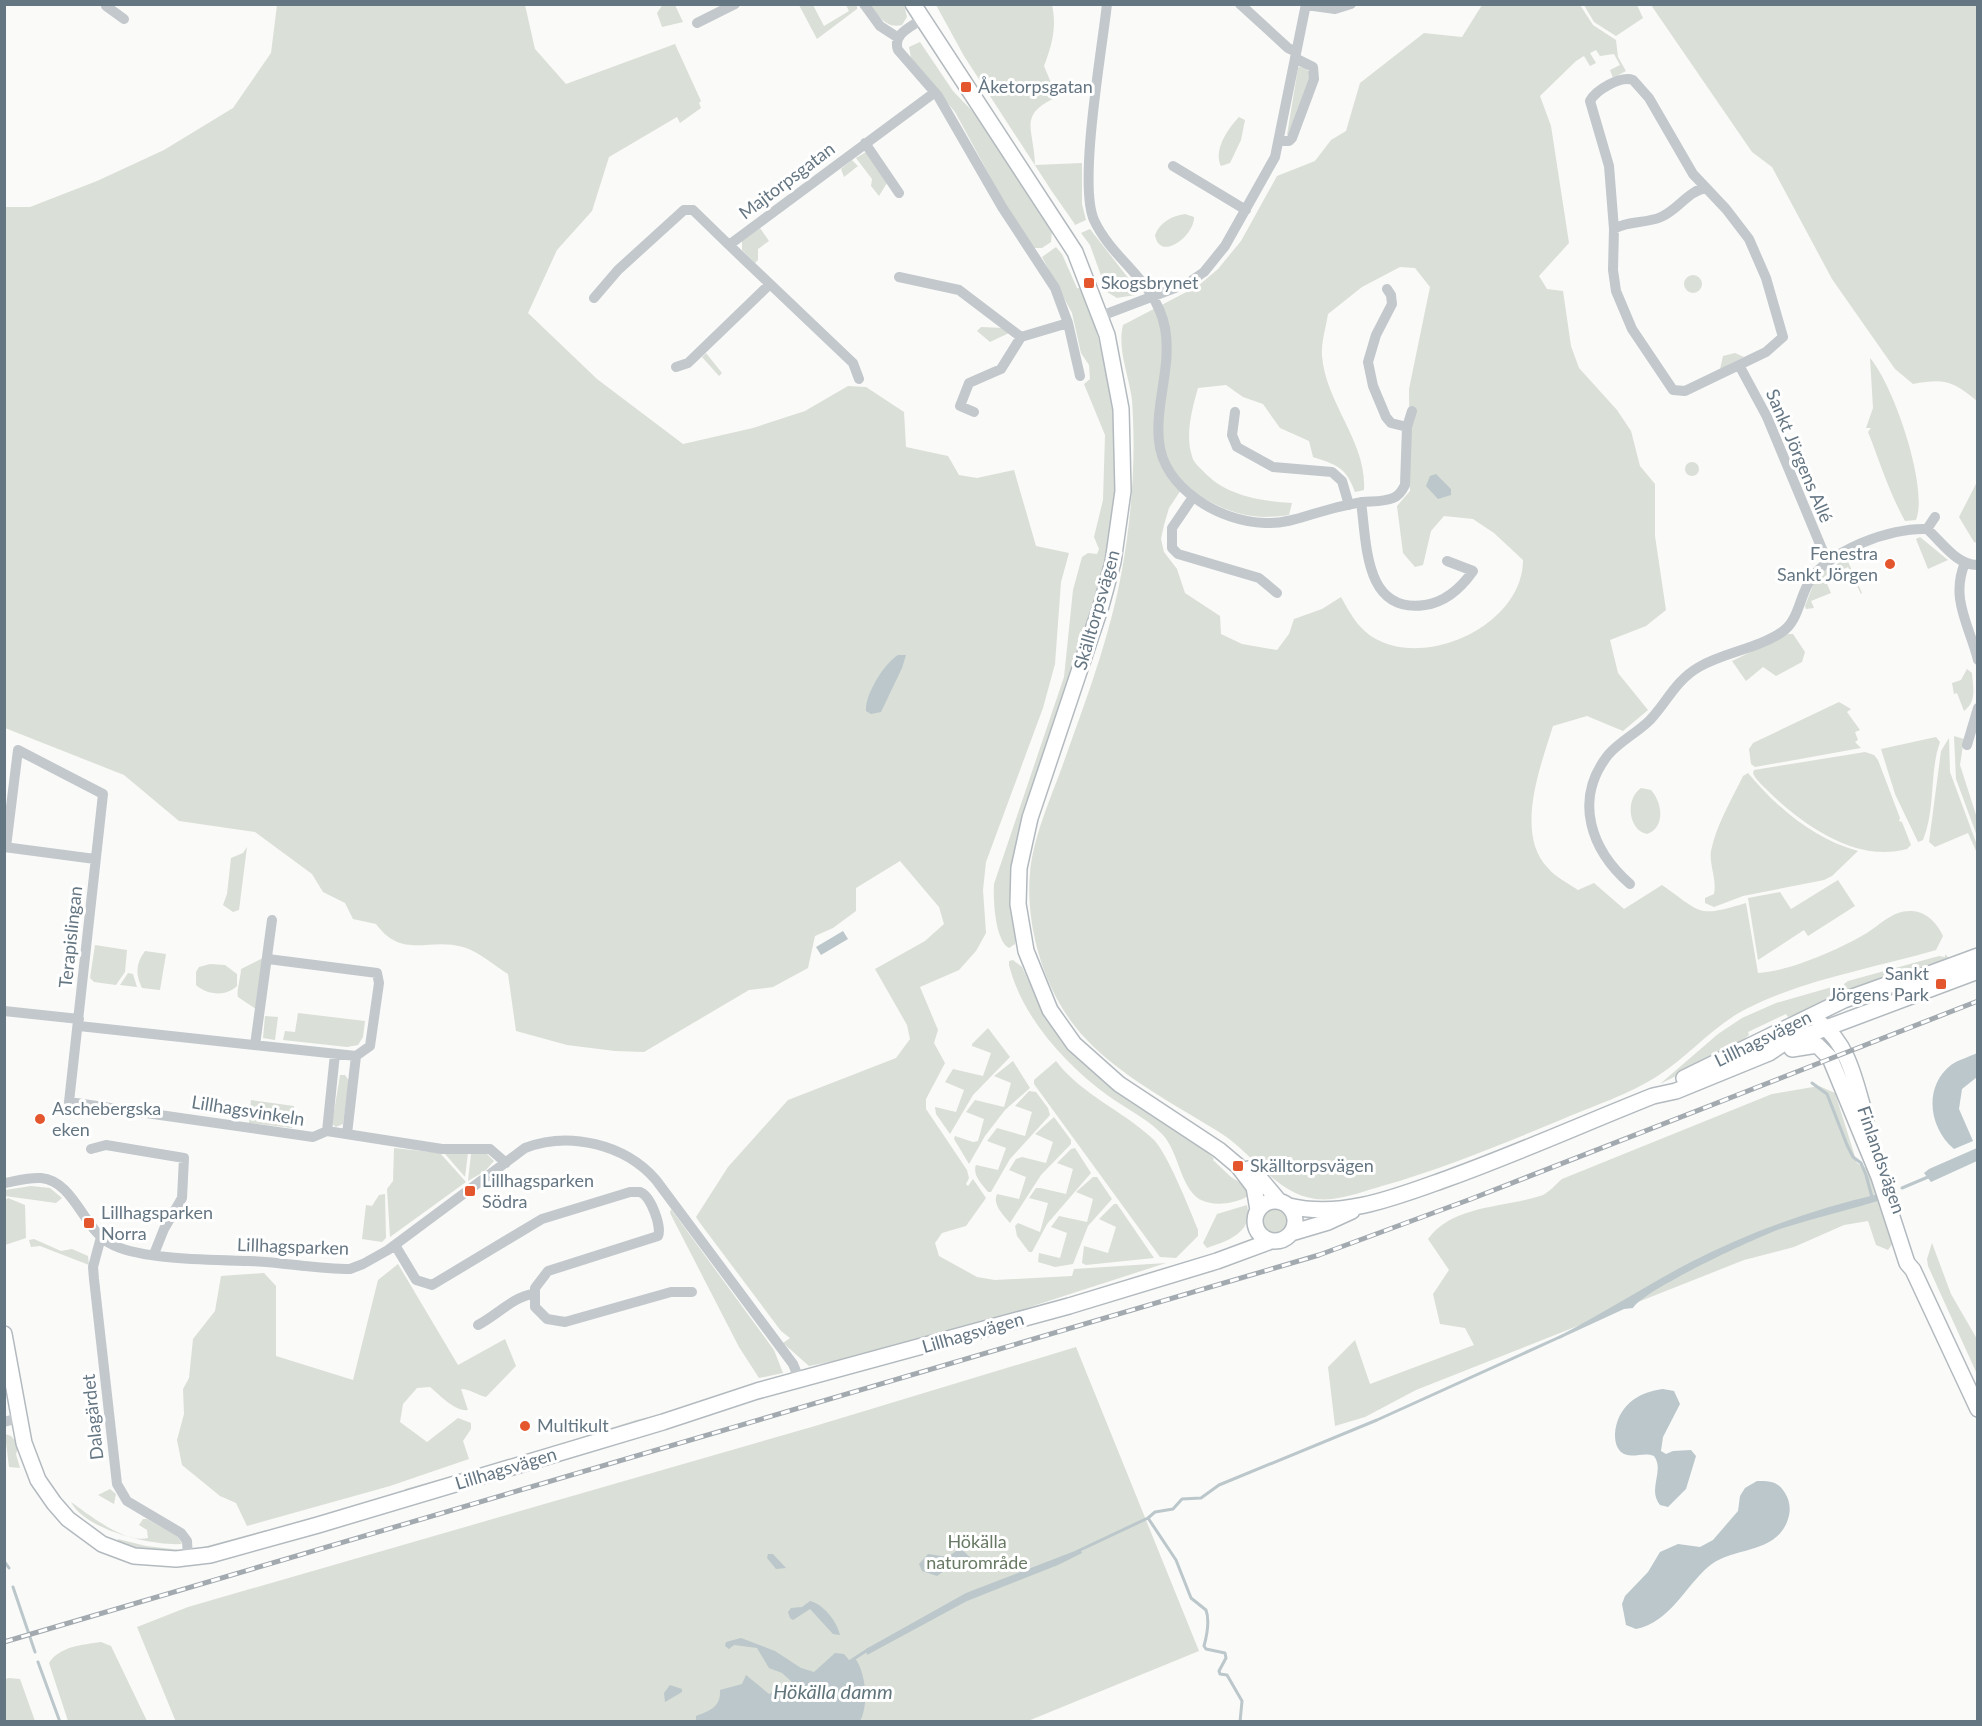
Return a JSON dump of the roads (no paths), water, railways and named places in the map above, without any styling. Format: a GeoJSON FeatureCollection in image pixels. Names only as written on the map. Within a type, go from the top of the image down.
{"type":"FeatureCollection","features":[{"type":"Feature","properties":{"kind":"street"},"geometry":{"type":"LineString","coordinates":[[697,23],[735,4]]}},
{"type":"Feature","properties":{"kind":"street"},"geometry":{"type":"LineString","coordinates":[[864,4],[880,26],[897,37]]}},
{"type":"Feature","properties":{"kind":"street","name":"Skälltorpsvägen"},"geometry":{"type":"LineString","coordinates":[[914,4],[1062,229],[1084,273],[1101,316],[1112,351],[1121,409],[1124,482],[1118,538],[1101,606],[1023,844],[1018,886],[1020,923],[1028,958],[1050,1010],[1074,1044],[1119,1084],[1213,1145],[1238,1166],[1254,1187],[1257,1215]]}},
{"type":"Feature","properties":{"kind":"street"},"geometry":{"type":"LineString","coordinates":[[1107,4],[1091,149],[1089,199],[1101,232],[1144,281],[1154,298],[1165,328],[1166,381],[1158,415],[1159,442],[1166,466],[1175,481],[1193,497],[1233,517],[1263,523],[1285,522],[1361,502],[1392,498],[1402,491],[1406,476],[1407,427],[1412,411]]}},
{"type":"Feature","properties":{"kind":"street"},"geometry":{"type":"LineString","coordinates":[[1240,4],[1312,67],[1314,79],[1292,138],[1289,141],[1279,141]]}},
{"type":"Feature","properties":{"kind":"street"},"geometry":{"type":"LineString","coordinates":[[1101,316],[1154,298],[1188,283],[1204,272],[1225,246],[1266,177],[1279,141],[1306,5],[1335,9],[1351,4]]}},
{"type":"Feature","properties":{"kind":"street"},"geometry":{"type":"LineString","coordinates":[[105,5],[124,19]]}},
{"type":"Feature","properties":{"kind":"street"},"geometry":{"type":"LineString","coordinates":[[922,19],[897,37],[895,42],[902,58],[934,93],[963,135],[1002,207],[1045,270],[1055,288],[1068,324],[1080,376]]}},
{"type":"Feature","properties":{"kind":"street"},"geometry":{"type":"LineString","coordinates":[[1628,78],[1639,86],[1697,178],[1700,189],[1726,209],[1749,239],[1766,278],[1783,338],[1766,352],[1684,391],[1673,390],[1636,336],[1620,303],[1613,270],[1614,224],[1609,166],[1590,101],[1593,96],[1614,82],[1628,78]]}},
{"type":"Feature","properties":{"kind":"street","name":"Majtorpsgatan"},"geometry":{"type":"LineString","coordinates":[[729,244],[934,93]]}},
{"type":"Feature","properties":{"kind":"street"},"geometry":{"type":"LineString","coordinates":[[865,143],[899,193]]}},
{"type":"Feature","properties":{"kind":"street"},"geometry":{"type":"LineString","coordinates":[[1173,166],[1246,210]]}},
{"type":"Feature","properties":{"kind":"street"},"geometry":{"type":"LineString","coordinates":[[1614,224],[1662,217],[1700,189]]}},
{"type":"Feature","properties":{"kind":"street"},"geometry":{"type":"LineString","coordinates":[[594,298],[670,220],[684,210],[693,210],[853,363],[859,379]]}},
{"type":"Feature","properties":{"kind":"street"},"geometry":{"type":"LineString","coordinates":[[899,277],[959,290],[1021,337]]}},
{"type":"Feature","properties":{"kind":"street"},"geometry":{"type":"LineString","coordinates":[[676,367],[688,363],[770,284]]}},
{"type":"Feature","properties":{"kind":"street"},"geometry":{"type":"LineString","coordinates":[[1387,289],[1393,300],[1371,348],[1368,370],[1381,408],[1391,423],[1407,427]]}},
{"type":"Feature","properties":{"kind":"street"},"geometry":{"type":"LineString","coordinates":[[974,412],[960,406],[965,388],[969,383],[1001,369],[1021,337],[1068,324]]}},
{"type":"Feature","properties":{"kind":"street","name":"Sankt Jörgens Allé"},"geometry":{"type":"LineString","coordinates":[[1739,365],[1768,420],[1827,561]]}},
{"type":"Feature","properties":{"kind":"street"},"geometry":{"type":"LineString","coordinates":[[1235,412],[1232,435],[1238,447],[1273,466],[1332,472],[1342,481],[1349,505]]}},
{"type":"Feature","properties":{"kind":"street"},"geometry":{"type":"LineString","coordinates":[[1193,497],[1172,528],[1172,548],[1178,554],[1258,578],[1277,593]]}},
{"type":"Feature","properties":{"kind":"street"},"geometry":{"type":"LineString","coordinates":[[1361,502],[1371,572],[1378,588],[1391,601],[1405,606],[1420,606],[1437,603],[1453,593],[1473,571],[1447,561]]}},
{"type":"Feature","properties":{"kind":"street"},"geometry":{"type":"LineString","coordinates":[[1927,529],[1935,517]]}},
{"type":"Feature","properties":{"kind":"street"},"geometry":{"type":"LineString","coordinates":[[1630,884],[1606,861],[1595,837],[1590,809],[1591,793],[1602,766],[1617,746],[1642,728],[1672,690],[1690,673],[1709,662],[1764,643],[1784,631],[1794,618],[1808,584],[1827,561],[1898,529],[1927,529],[1965,563],[1977,565]]}},
{"type":"Feature","properties":{"kind":"street"},"geometry":{"type":"LineString","coordinates":[[1965,563],[1960,576],[1958,592],[1977,660]]}},
{"type":"Feature","properties":{"kind":"street"},"geometry":{"type":"LineString","coordinates":[[1967,745],[1977,708]]}},
{"type":"Feature","properties":{"kind":"street","name":"Terapislingan"},"geometry":{"type":"LineString","coordinates":[[79,1022],[103,794],[18,750],[5,847],[95,859]]}},
{"type":"Feature","properties":{"kind":"street"},"geometry":{"type":"LineString","coordinates":[[255,1045],[272,920]]}},
{"type":"Feature","properties":{"kind":"street","name":"Lillhagsvägen"},"geometry":{"type":"LineString","coordinates":[[1209,1261],[1217,1261],[1271,1241],[1282,1240],[1291,1233],[1328,1222],[1360,1207],[1490,1163],[1653,1096],[1672,1084],[1811,1015],[1855,996],[1886,985],[1902,984],[1977,956]]}},
{"type":"Feature","properties":{"kind":"street"},"geometry":{"type":"LineString","coordinates":[[4,1011],[335,1054],[356,1056],[370,1046],[379,983],[377,973],[268,959]]}},
{"type":"Feature","properties":{"kind":"street","name":"Lillhagsvägen"},"geometry":{"type":"LineString","coordinates":[[1653,1096],[1676,1091],[1769,1053],[1782,1045],[1977,971]]}},
{"type":"Feature","properties":{"kind":"street"},"geometry":{"type":"LineString","coordinates":[[1827,1028],[1836,1014],[1887,994],[1902,984]]}},
{"type":"Feature","properties":{"kind":"street","name":"Finlandsvägen"},"geometry":{"type":"LineString","coordinates":[[1811,1015],[1837,1037],[1845,1051],[1901,1221],[1913,1261],[1913,1270]]}},
{"type":"Feature","properties":{"kind":"street","name":"Finlandsvägen"},"geometry":{"type":"LineString","coordinates":[[1845,1051],[1845,1029],[1851,1018]]}},
{"type":"Feature","properties":{"kind":"street","name":"Lillhagsvinkeln"},"geometry":{"type":"LineString","coordinates":[[79,1022],[69,1102],[313,1137],[327,1131]]}},
{"type":"Feature","properties":{"kind":"street","name":"Finlandsvägen"},"geometry":{"type":"LineString","coordinates":[[1827,1028],[1830,1058],[1879,1177],[1907,1263],[1913,1270],[1977,1409]]}},
{"type":"Feature","properties":{"kind":"street"},"geometry":{"type":"LineString","coordinates":[[1769,1053],[1812,1045],[1819,1046],[1830,1058]]}},
{"type":"Feature","properties":{"kind":"street"},"geometry":{"type":"LineString","coordinates":[[335,1054],[327,1131],[442,1149],[490,1149],[506,1163]]}},
{"type":"Feature","properties":{"kind":"street"},"geometry":{"type":"LineString","coordinates":[[347,1134],[356,1056]]}},
{"type":"Feature","properties":{"kind":"street","name":"Lillhagsparken"},"geometry":{"type":"LineString","coordinates":[[4,1183],[41,1178],[49,1180],[60,1187],[101,1238],[120,1248],[154,1254],[350,1269],[395,1245],[506,1163],[520,1150],[535,1144],[568,1142],[600,1144],[635,1160],[647,1170],[793,1364],[800,1381]]}},
{"type":"Feature","properties":{"kind":"street"},"geometry":{"type":"LineString","coordinates":[[91,1149],[106,1146],[184,1158],[182,1198],[164,1229],[154,1254]]}},
{"type":"Feature","properties":{"kind":"street","name":"Skälltorpsvägen"},"geometry":{"type":"LineString","coordinates":[[1238,1166],[1257,1175],[1284,1204]]}},
{"type":"Feature","properties":{"kind":"street"},"geometry":{"type":"LineString","coordinates":[[395,1245],[416,1280],[432,1285],[542,1219],[630,1192],[640,1192],[646,1196],[659,1222],[661,1230],[658,1236],[548,1271],[539,1280],[534,1294],[535,1307],[547,1319],[565,1322],[671,1292],[692,1292]]}},
{"type":"Feature","properties":{"kind":"street"},"geometry":{"type":"LineString","coordinates":[[1271,1241],[1259,1233],[1257,1215],[1266,1203],[1284,1204],[1296,1220],[1291,1233]]}},
{"type":"Feature","properties":{"kind":"street","name":"Lillhagsvägen"},"geometry":{"type":"LineString","coordinates":[[1284,1204],[1317,1211],[1360,1207]]}},
{"type":"Feature","properties":{"kind":"street","name":"Lillhagsvägen"},"geometry":{"type":"LineString","coordinates":[[4,1334],[11,1420],[24,1443],[38,1480],[68,1519],[91,1537],[120,1552],[158,1559],[188,1558],[239,1548],[663,1422],[757,1391],[1058,1309],[1209,1261],[1238,1244],[1257,1215]]}},
{"type":"Feature","properties":{"kind":"street","name":"Dalagärdet"},"geometry":{"type":"LineString","coordinates":[[101,1238],[93,1267],[117,1484],[128,1501],[181,1533],[187,1541],[188,1558]]}},
{"type":"Feature","properties":{"kind":"street"},"geometry":{"type":"LineString","coordinates":[[478,1325],[500,1312],[515,1299],[534,1294]]}},
{"type":"Feature","properties":{"kind":"water"},"geometry":{"type":"Polygon","coordinates":[[[1436,474],[1451,489],[1451,495],[1438,499],[1426,486],[1430,476],[1436,474]]]}},
{"type":"Feature","properties":{"kind":"water"},"geometry":{"type":"Polygon","coordinates":[[[898,655],[906,655],[902,668],[881,712],[871,714],[866,711],[872,688],[887,665],[898,655]]]}},
{"type":"Feature","properties":{"kind":"water"},"geometry":{"type":"Polygon","coordinates":[[[843,931],[848,939],[821,955],[816,947],[843,931]]]}},
{"type":"Feature","properties":{"kind":"water"},"geometry":{"type":"Polygon","coordinates":[[[1977,1053],[1977,1077],[1962,1089],[1959,1109],[1973,1141],[1954,1149],[1939,1130],[1935,1119],[1933,1096],[1936,1084],[1951,1065],[1977,1053]]]}},
{"type":"Feature","properties":{"kind":"water"},"geometry":{"type":"Polygon","coordinates":[[[1977,1148],[1977,1161],[1931,1182],[1924,1173],[1929,1169],[1977,1148]]]}},
{"type":"Feature","properties":{"kind":"water"},"geometry":{"type":"Polygon","coordinates":[[[1879,1194],[1881,1200],[1783,1228],[1751,1241],[1657,1289],[1633,1308],[1624,1309],[1559,1339],[1557,1337],[1689,1263],[1735,1241],[1806,1214],[1879,1194]]]}},
{"type":"Feature","properties":{"kind":"water"},"geometry":{"type":"Polygon","coordinates":[[[1663,1389],[1674,1391],[1680,1404],[1663,1437],[1661,1451],[1666,1454],[1673,1451],[1691,1450],[1696,1456],[1686,1489],[1668,1507],[1660,1505],[1656,1499],[1655,1486],[1658,1468],[1654,1456],[1625,1454],[1618,1448],[1615,1437],[1620,1416],[1630,1402],[1637,1397],[1663,1389]]]}},
{"type":"Feature","properties":{"kind":"water"},"geometry":{"type":"Polygon","coordinates":[[[1757,1481],[1776,1484],[1787,1496],[1790,1512],[1782,1531],[1774,1539],[1764,1544],[1718,1560],[1708,1567],[1676,1603],[1658,1619],[1636,1629],[1626,1625],[1622,1604],[1625,1596],[1648,1572],[1660,1552],[1678,1544],[1700,1547],[1713,1540],[1738,1511],[1740,1496],[1745,1488],[1757,1481]]]}},
{"type":"Feature","properties":{"kind":"water"},"geometry":{"type":"Polygon","coordinates":[[[960,1548],[971,1558],[969,1561],[951,1566],[937,1576],[922,1571],[919,1564],[928,1554],[948,1557],[960,1548]]]}},
{"type":"Feature","properties":{"kind":"water"},"geometry":{"type":"Polygon","coordinates":[[[1080,1549],[1082,1553],[1058,1565],[967,1601],[867,1655],[866,1649],[966,1593],[1080,1549]]]}},
{"type":"Feature","properties":{"kind":"water"},"geometry":{"type":"Polygon","coordinates":[[[768,1554],[773,1554],[786,1568],[776,1569],[767,1558],[768,1554]]]}},
{"type":"Feature","properties":{"kind":"water"},"geometry":{"type":"Polygon","coordinates":[[[810,1601],[829,1614],[840,1635],[833,1634],[810,1609],[793,1620],[790,1618],[788,1612],[791,1608],[802,1607],[810,1601]]]}},
{"type":"Feature","properties":{"kind":"water","name":"Hökälla damm"},"geometry":{"type":"Polygon","coordinates":[[[741,1638],[775,1651],[801,1668],[814,1672],[835,1653],[844,1654],[849,1660],[855,1658],[862,1672],[865,1689],[865,1707],[860,1721],[696,1721],[696,1716],[717,1704],[720,1690],[742,1684],[746,1675],[769,1694],[790,1684],[791,1681],[782,1673],[769,1668],[757,1648],[734,1645],[729,1649],[725,1646],[726,1642],[741,1638]]]}},
{"type":"Feature","properties":{"kind":"water"},"geometry":{"type":"Polygon","coordinates":[[[670,1685],[682,1689],[682,1692],[665,1702],[664,1693],[670,1685]]]}},
{"type":"Feature","properties":{"kind":"waterway"},"geometry":{"type":"LineString","coordinates":[[1812,1083],[1827,1094],[1847,1145],[1853,1157],[1861,1163],[1872,1197]]}},
{"type":"Feature","properties":{"kind":"waterway"},"geometry":{"type":"LineString","coordinates":[[1902,1188],[1928,1177]]}},
{"type":"Feature","properties":{"kind":"waterway"},"geometry":{"type":"LineString","coordinates":[[1078,1551],[1148,1518],[1155,1512],[1173,1509],[1182,1499],[1201,1498],[1219,1485],[1377,1420],[1562,1336]]}},
{"type":"Feature","properties":{"kind":"waterway"},"geometry":{"type":"LineString","coordinates":[[1148,1518],[1176,1560],[1191,1598],[1206,1610],[1208,1623],[1204,1646],[1206,1649],[1225,1653],[1226,1658],[1219,1671],[1220,1674],[1227,1675],[1242,1701],[1240,1722]]}},
{"type":"Feature","properties":{"kind":"waterway"},"geometry":{"type":"LineString","coordinates":[[4,1524],[4,1541]]}},
{"type":"Feature","properties":{"kind":"waterway"},"geometry":{"type":"LineString","coordinates":[[4,1561],[9,1568]]}},
{"type":"Feature","properties":{"kind":"waterway"},"geometry":{"type":"LineString","coordinates":[[13,1587],[35,1652]]}},
{"type":"Feature","properties":{"kind":"waterway"},"geometry":{"type":"LineString","coordinates":[[852,1660],[869,1649]]}},
{"type":"Feature","properties":{"kind":"waterway"},"geometry":{"type":"LineString","coordinates":[[38,1662],[60,1722]]}},
{"type":"Feature","properties":{"kind":"railway"},"geometry":{"type":"LineString","coordinates":[[4,1642],[1319,1255],[1471,1199],[1978,1001]]}},
{"type":"Feature","properties":{"kind":"place","name":"Åketorpsgatan"},"geometry":{"type":"Point","coordinates":[966,87]}},
{"type":"Feature","properties":{"kind":"place","name":"Skogsbrynet"},"geometry":{"type":"Point","coordinates":[1089,283]}},
{"type":"Feature","properties":{"kind":"place","name":"Fenestra Sankt Jörgen"},"geometry":{"type":"Point","coordinates":[1890,564]}},
{"type":"Feature","properties":{"kind":"place","name":"Sankt Jörgens Park"},"geometry":{"type":"Point","coordinates":[1941,984]}},
{"type":"Feature","properties":{"kind":"place","name":"Aschebergska eken"},"geometry":{"type":"Point","coordinates":[40,1119]}},
{"type":"Feature","properties":{"kind":"place","name":"Skälltorpsvägen"},"geometry":{"type":"Point","coordinates":[1238,1166]}},
{"type":"Feature","properties":{"kind":"place","name":"Lillhagsparken Södra"},"geometry":{"type":"Point","coordinates":[470,1191]}},
{"type":"Feature","properties":{"kind":"place","name":"Lillhagsparken Norra"},"geometry":{"type":"Point","coordinates":[89,1223]}},
{"type":"Feature","properties":{"kind":"place","name":"Multikult"},"geometry":{"type":"Point","coordinates":[525,1426]}},
{"type":"Feature","properties":{"kind":"park label","name":"Hökälla naturområde"},"geometry":{"type":"Point","coordinates":[977,1552]}}]}
